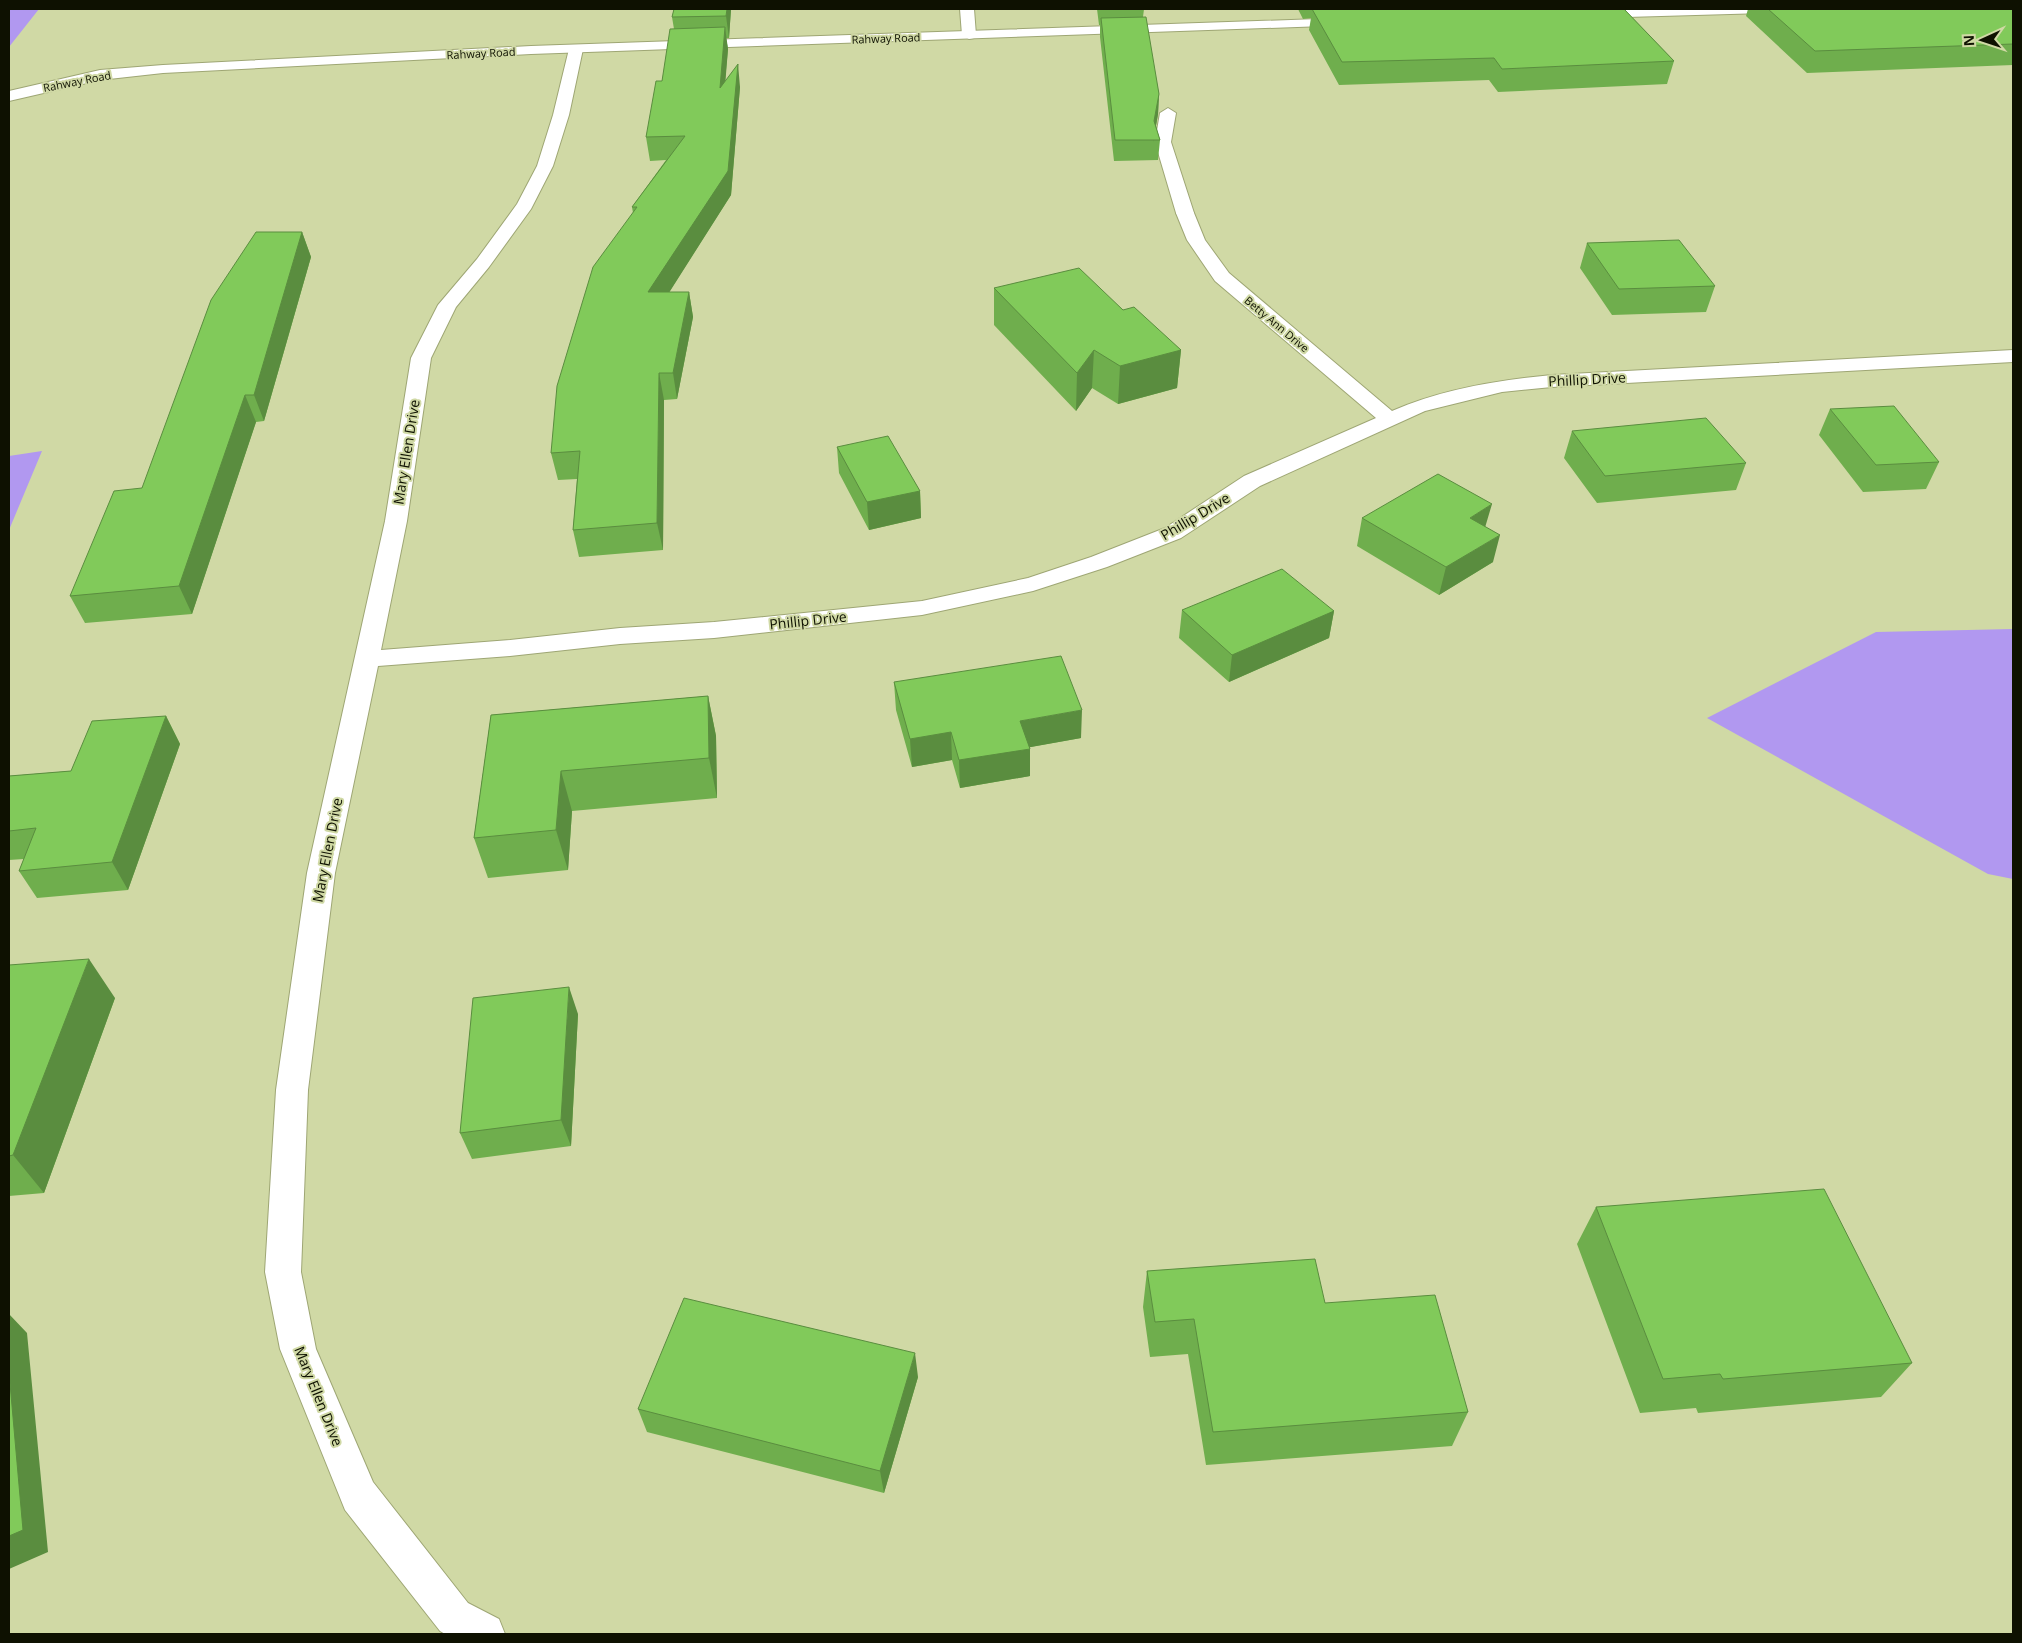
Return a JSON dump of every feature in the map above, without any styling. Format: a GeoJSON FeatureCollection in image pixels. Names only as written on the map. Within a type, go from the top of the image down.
{"type":"FeatureCollection","features":[{"type":"Feature","properties":{"kind":"street"},"geometry":{"type":"LineString","coordinates":[[967,9],[969,35]]}},
{"type":"Feature","properties":{"kind":"street"},"geometry":{"type":"LineString","coordinates":[[1576,15],[1765,9]]}},
{"type":"Feature","properties":{"kind":"street","name":"Rahway Road"},"geometry":{"type":"LineString","coordinates":[[9,96],[100,75],[163,69],[576,49],[1357,22]]}},
{"type":"Feature","properties":{"kind":"street","name":"Mary Ellen Drive"},"geometry":{"type":"LineString","coordinates":[[484,1634],[454,1617],[359,1496],[298,1349],[283,1272],[292,1090],[320,883],[396,521],[421,358],[447,305],[483,263],[519,212],[545,166],[561,115],[576,49]]}},
{"type":"Feature","properties":{"kind":"street","name":"Betty Ann Drive"},"geometry":{"type":"LineString","coordinates":[[1168,113],[1163,142],[1185,213],[1196,240],[1222,277],[1389,419]]}},
{"type":"Feature","properties":{"kind":"street","name":"Phillip Drive"},"geometry":{"type":"LineString","coordinates":[[367,659],[510,648],[620,636],[714,630],[922,608],[1033,584],[1099,562],[1173,533],[1252,481],[1389,419],[1418,407],[1502,386],[1552,381],[2013,356]]}},
{"type":"Feature","properties":{"kind":"shaded area"},"geometry":{"type":"Polygon","coordinates":[[[9,9],[39,9],[9,47],[9,9]]]}},
{"type":"Feature","properties":{"kind":"shaded area"},"geometry":{"type":"Polygon","coordinates":[[[42,451],[9,530],[9,456],[42,451]]]}},
{"type":"Feature","properties":{"kind":"shaded area"},"geometry":{"type":"Polygon","coordinates":[[[2013,629],[2013,879],[1988,874],[1707,718],[1876,632],[2013,629]]]}},
{"type":"Feature","properties":{"kind":"building"},"geometry":{"type":"Polygon","coordinates":[[[674,9],[727,9],[726,16],[672,17],[674,9]]]}},
{"type":"Feature","properties":{"kind":"building"},"geometry":{"type":"Polygon","coordinates":[[[1312,9],[1624,9],[1674,61],[1502,69],[1494,58],[1342,62],[1312,9]]]}},
{"type":"Feature","properties":{"kind":"building"},"geometry":{"type":"Polygon","coordinates":[[[1768,9],[2013,9],[2013,44],[1815,51],[1768,9]]]}},
{"type":"Feature","properties":{"kind":"building"},"geometry":{"type":"Polygon","coordinates":[[[1146,17],[1159,94],[1154,121],[1160,140],[1115,140],[1101,18],[1146,17]]]}},
{"type":"Feature","properties":{"kind":"building"},"geometry":{"type":"Polygon","coordinates":[[[725,27],[720,88],[738,64],[728,171],[648,292],[689,292],[673,373],[659,373],[657,523],[573,530],[580,451],[551,453],[557,386],[593,267],[637,207],[632,207],[685,136],[646,137],[656,81],[662,81],[670,29],[725,27]]]}},
{"type":"Feature","properties":{"kind":"building"},"geometry":{"type":"Polygon","coordinates":[[[256,232],[302,232],[254,395],[245,395],[179,586],[70,596],[114,491],[142,488],[211,300],[256,232]]]}},
{"type":"Feature","properties":{"kind":"building"},"geometry":{"type":"Polygon","coordinates":[[[1679,240],[1715,286],[1619,289],[1587,243],[1679,240]]]}},
{"type":"Feature","properties":{"kind":"building"},"geometry":{"type":"Polygon","coordinates":[[[1079,268],[1123,310],[1134,307],[1181,350],[1120,366],[1094,350],[1077,373],[994,288],[1079,268]]]}},
{"type":"Feature","properties":{"kind":"building"},"geometry":{"type":"Polygon","coordinates":[[[1894,406],[1939,462],[1876,465],[1830,409],[1894,406]]]}},
{"type":"Feature","properties":{"kind":"building"},"geometry":{"type":"Polygon","coordinates":[[[1706,418],[1746,463],[1605,476],[1572,431],[1706,418]]]}},
{"type":"Feature","properties":{"kind":"building"},"geometry":{"type":"Polygon","coordinates":[[[888,436],[920,491],[867,502],[837,447],[888,436]]]}},
{"type":"Feature","properties":{"kind":"building"},"geometry":{"type":"Polygon","coordinates":[[[1438,474],[1492,504],[1470,518],[1500,535],[1446,567],[1362,518],[1438,474]]]}},
{"type":"Feature","properties":{"kind":"building"},"geometry":{"type":"Polygon","coordinates":[[[1282,569],[1334,611],[1232,655],[1182,610],[1282,569]]]}},
{"type":"Feature","properties":{"kind":"building"},"geometry":{"type":"Polygon","coordinates":[[[1061,656],[1082,710],[1020,721],[1030,749],[959,760],[951,732],[910,739],[894,682],[1061,656]]]}},
{"type":"Feature","properties":{"kind":"building"},"geometry":{"type":"Polygon","coordinates":[[[708,696],[709,758],[561,771],[556,830],[474,838],[491,715],[708,696]]]}},
{"type":"Feature","properties":{"kind":"building"},"geometry":{"type":"Polygon","coordinates":[[[166,716],[112,862],[19,871],[36,828],[9,831],[9,776],[71,771],[92,721],[166,716]]]}},
{"type":"Feature","properties":{"kind":"building"},"geometry":{"type":"Polygon","coordinates":[[[89,959],[13,1155],[9,1156],[9,965],[89,959]]]}},
{"type":"Feature","properties":{"kind":"building"},"geometry":{"type":"Polygon","coordinates":[[[569,987],[561,1120],[460,1133],[473,998],[569,987]]]}},
{"type":"Feature","properties":{"kind":"building"},"geometry":{"type":"Polygon","coordinates":[[[1824,1189],[1912,1363],[1723,1379],[1720,1374],[1663,1379],[1596,1207],[1824,1189]]]}},
{"type":"Feature","properties":{"kind":"building"},"geometry":{"type":"Polygon","coordinates":[[[1315,1259],[1325,1303],[1435,1295],[1468,1412],[1213,1432],[1194,1319],[1155,1322],[1147,1271],[1315,1259]]]}},
{"type":"Feature","properties":{"kind":"building"},"geometry":{"type":"Polygon","coordinates":[[[684,1298],[915,1353],[880,1471],[638,1409],[684,1298]]]}},
{"type":"Feature","properties":{"kind":"building"},"geometry":{"type":"Polygon","coordinates":[[[9,1372],[23,1530],[9,1536],[9,1372]]]}}]}
